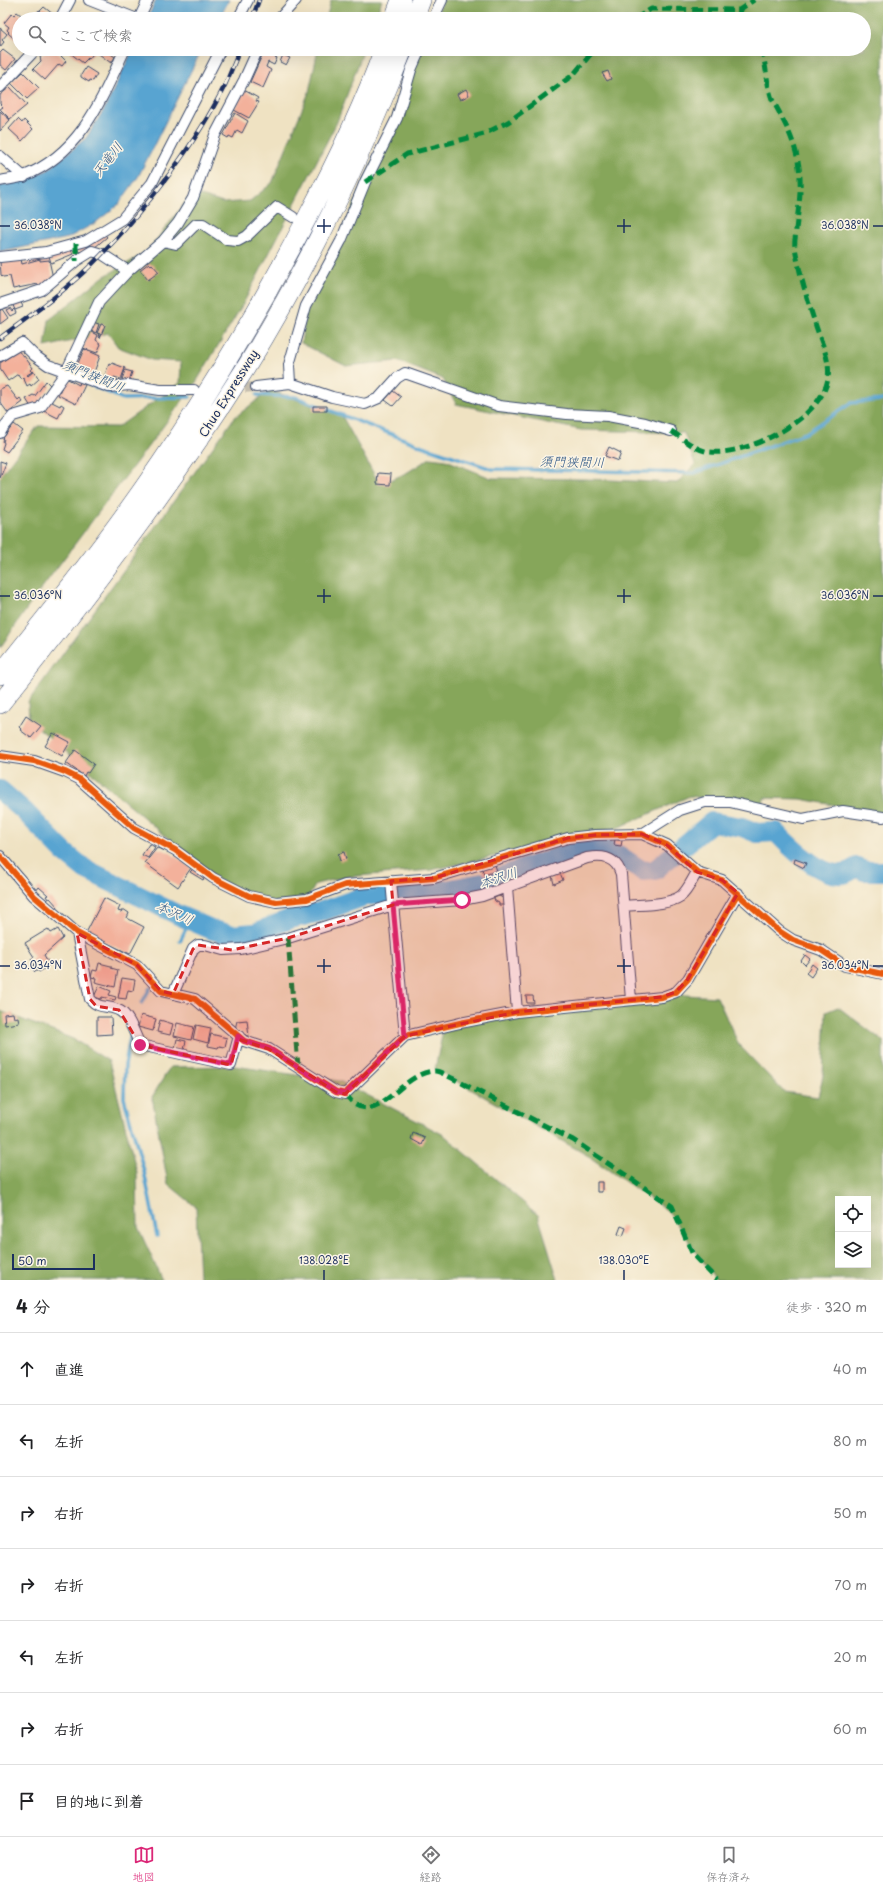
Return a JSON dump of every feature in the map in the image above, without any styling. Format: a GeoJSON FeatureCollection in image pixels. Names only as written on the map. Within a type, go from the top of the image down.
{"type":"FeatureCollection","features":[{"type":"Feature","properties":{"kind":"highway"},"geometry":{"type":"LineString","coordinates":[[397,12],[401,0]]}},
{"type":"Feature","properties":{"kind":"highway"},"geometry":{"type":"LineString","coordinates":[[417,12],[421,0]]}},
{"type":"Feature","properties":{"kind":"highway","name":"Chuo Expressway"},"geometry":{"type":"LineString","coordinates":[[0,675],[122,518],[229,360],[277,275],[325,184],[381,56]]}},
{"type":"Feature","properties":{"kind":"highway","name":"Chuo Expressway"},"geometry":{"type":"LineString","coordinates":[[0,704],[63,626],[138,527],[199,439],[245,368],[279,310],[342,192],[400,56]]}},
{"type":"Feature","properties":{"kind":"street"},"geometry":{"type":"LineString","coordinates":[[64,12],[70,0]]}},
{"type":"Feature","properties":{"kind":"street"},"geometry":{"type":"LineString","coordinates":[[89,0],[120,12]]}},
{"type":"Feature","properties":{"kind":"street"},"geometry":{"type":"LineString","coordinates":[[142,12],[148,0]]}},
{"type":"Feature","properties":{"kind":"street"},"geometry":{"type":"LineString","coordinates":[[242,12],[248,0]]}},
{"type":"Feature","properties":{"kind":"street"},"geometry":{"type":"LineString","coordinates":[[285,12],[296,0]]}},
{"type":"Feature","properties":{"kind":"street"},"geometry":{"type":"LineString","coordinates":[[436,12],[442,0]]}},
{"type":"Feature","properties":{"kind":"street"},"geometry":{"type":"LineString","coordinates":[[0,88],[30,56]]}},
{"type":"Feature","properties":{"kind":"street"},"geometry":{"type":"LineString","coordinates":[[0,181],[24,177],[53,160],[70,146],[85,128],[122,56]]}},
{"type":"Feature","properties":{"kind":"street"},"geometry":{"type":"LineString","coordinates":[[0,257],[46,252],[86,241],[122,219],[152,183],[217,56]]}},
{"type":"Feature","properties":{"kind":"street"},"geometry":{"type":"LineString","coordinates":[[0,433],[13,416],[40,408],[66,372],[99,302],[128,271],[163,241],[178,223],[193,198],[215,135],[255,56]]}},
{"type":"Feature","properties":{"kind":"street"},"geometry":{"type":"LineString","coordinates":[[290,383],[289,365],[306,306],[341,241],[365,182],[397,118],[411,70],[417,56]]}},
{"type":"Feature","properties":{"kind":"street"},"geometry":{"type":"LineString","coordinates":[[0,156],[24,177]]}},
{"type":"Feature","properties":{"kind":"street"},"geometry":{"type":"LineString","coordinates":[[163,241],[176,244],[196,224],[203,224],[227,240],[238,241],[247,236],[276,207],[293,217]]}},
{"type":"Feature","properties":{"kind":"street"},"geometry":{"type":"LineString","coordinates":[[330,236],[341,241]]}},
{"type":"Feature","properties":{"kind":"street"},"geometry":{"type":"LineString","coordinates":[[0,304],[42,290],[76,261],[92,251],[102,254],[128,271]]}},
{"type":"Feature","properties":{"kind":"street"},"geometry":{"type":"LineString","coordinates":[[0,356],[22,343],[34,355],[48,365],[109,388],[129,385],[160,390],[194,390]]}},
{"type":"Feature","properties":{"kind":"street"},"geometry":{"type":"LineString","coordinates":[[256,388],[290,383],[365,404],[379,398],[397,378],[404,373],[499,406],[567,414],[608,416],[645,423],[671,431]]}},
{"type":"Feature","properties":{"kind":"street"},"geometry":{"type":"LineString","coordinates":[[0,756],[34,762],[65,772],[79,779],[134,828],[175,850],[213,878],[249,896],[276,902],[307,899],[345,885],[434,878],[568,838],[595,835],[642,834],[667,845],[697,872],[722,880],[779,931],[793,940],[821,950],[845,966],[883,974]]}},
{"type":"Feature","properties":{"kind":"street"},"geometry":{"type":"LineString","coordinates":[[642,834],[680,810],[705,802],[730,802],[803,819],[843,811],[883,817]]}},
{"type":"Feature","properties":{"kind":"street"},"geometry":{"type":"LineString","coordinates":[[0,856],[34,896],[77,933],[137,965],[161,991],[195,999],[244,1041],[270,1049],[336,1092],[345,1094],[405,1036],[517,1012],[662,997],[676,992],[688,979],[738,893]]}},
{"type":"Feature","properties":{"kind":"street"},"geometry":{"type":"LineString","coordinates":[[173,994],[193,949],[198,945],[205,945],[223,950],[241,949],[288,938],[393,905],[462,900],[482,896],[587,858],[598,856],[614,861],[619,867],[621,874],[631,1000]]}},
{"type":"Feature","properties":{"kind":"street"},"geometry":{"type":"LineString","coordinates":[[624,906],[672,900],[681,896],[688,888],[697,872]]}},
{"type":"Feature","properties":{"kind":"street"},"geometry":{"type":"LineString","coordinates":[[391,881],[405,1036]]}},
{"type":"Feature","properties":{"kind":"street"},"geometry":{"type":"LineString","coordinates":[[507,887],[517,1012]]}},
{"type":"Feature","properties":{"kind":"street"},"geometry":{"type":"LineString","coordinates":[[77,933],[90,999],[96,1006],[119,1010],[125,1016],[140,1045],[231,1065],[238,1036]]}},
{"type":"Feature","properties":{"kind":"highlighted area"},"geometry":{"type":"Polygon","coordinates":[[[642,834],[667,845],[697,872],[722,880],[738,893],[688,979],[676,992],[662,997],[517,1012],[405,1036],[345,1094],[336,1092],[269,1049],[238,1039],[231,1065],[140,1045],[119,1010],[96,1006],[90,999],[77,933],[137,965],[161,991],[173,994],[193,949],[198,945],[232,950],[288,938],[393,905],[391,881],[434,878],[568,838],[595,835],[642,834]]]}},
{"type":"Feature","properties":{"kind":"green space"},"geometry":{"type":"Polygon","coordinates":[[[331,0],[382,0],[378,12],[328,12],[331,0]]]}},
{"type":"Feature","properties":{"kind":"green space"},"geometry":{"type":"Polygon","coordinates":[[[443,0],[883,0],[883,814],[801,799],[764,798],[763,807],[690,796],[617,828],[587,836],[431,870],[345,877],[316,884],[306,901],[275,904],[216,879],[29,720],[28,702],[234,418],[270,390],[342,416],[380,485],[408,472],[430,458],[446,460],[491,478],[587,479],[677,483],[695,464],[684,433],[581,430],[456,404],[443,379],[397,361],[346,366],[301,343],[306,312],[420,56],[871,56],[871,12],[438,12],[443,0]]]}},
{"type":"Feature","properties":{"kind":"green space"},"geometry":{"type":"Polygon","coordinates":[[[317,56],[361,56],[337,122],[243,304],[195,384],[35,597],[0,648],[0,476],[38,426],[118,427],[180,383],[181,362],[152,360],[118,347],[108,333],[45,347],[49,320],[103,277],[147,252],[192,193],[223,203],[250,201],[272,183],[309,92],[317,56]]]}},
{"type":"Feature","properties":{"kind":"green space"},"geometry":{"type":"Polygon","coordinates":[[[671,994],[717,997],[739,1045],[784,1092],[818,1097],[823,1076],[826,1012],[838,1007],[883,1041],[883,1280],[716,1280],[668,1211],[585,1154],[435,1069],[443,1031],[502,1015],[671,994]]]}},
{"type":"Feature","properties":{"kind":"green space"},"geometry":{"type":"Polygon","coordinates":[[[0,1011],[73,1039],[109,1061],[137,1173],[138,1227],[162,1280],[0,1280],[0,1011]]]}},
{"type":"Feature","properties":{"kind":"green space"},"geometry":{"type":"Polygon","coordinates":[[[234,1066],[340,1081],[444,1135],[538,1215],[558,1280],[199,1280],[196,1207],[168,1184],[152,1097],[170,1067],[234,1066]]]}},
{"type":"Feature","properties":{"kind":"water"},"geometry":{"type":"Polygon","coordinates":[[[156,0],[229,0],[223,12],[150,12],[156,0]]]}},
{"type":"Feature","properties":{"kind":"water","name":"天竜川"},"geometry":{"type":"Polygon","coordinates":[[[130,56],[198,56],[138,177],[118,205],[95,223],[68,238],[0,252],[0,186],[17,182],[48,170],[86,138],[105,108],[130,56]]]}},
{"type":"Feature","properties":{"kind":"building"},"geometry":{"type":"Polygon","coordinates":[[[44,7],[50,12],[37,12],[39,10],[40,11],[44,7]]]}},
{"type":"Feature","properties":{"kind":"building"},"geometry":{"type":"Polygon","coordinates":[[[12,13],[12,37],[7,30],[9,27],[4,23],[12,13]]]}},
{"type":"Feature","properties":{"kind":"building"},"geometry":{"type":"Polygon","coordinates":[[[0,28],[7,34],[2,40],[4,42],[0,47],[0,28]]]}},
{"type":"Feature","properties":{"kind":"building"},"geometry":{"type":"Polygon","coordinates":[[[3,50],[15,59],[6,70],[0,65],[0,53],[3,50]]]}},
{"type":"Feature","properties":{"kind":"building"},"geometry":{"type":"Polygon","coordinates":[[[61,56],[66,61],[62,66],[59,64],[45,80],[33,69],[41,61],[40,57],[61,56]]]}},
{"type":"Feature","properties":{"kind":"building"},"geometry":{"type":"Polygon","coordinates":[[[74,56],[91,56],[83,63],[74,56]]]}},
{"type":"Feature","properties":{"kind":"building"},"geometry":{"type":"Polygon","coordinates":[[[102,56],[115,57],[111,63],[102,56]]]}},
{"type":"Feature","properties":{"kind":"building"},"geometry":{"type":"Polygon","coordinates":[[[262,56],[273,56],[277,58],[274,65],[268,62],[266,67],[271,70],[263,88],[250,82],[262,56]]]}},
{"type":"Feature","properties":{"kind":"building"},"geometry":{"type":"Polygon","coordinates":[[[283,56],[290,58],[286,65],[280,62],[283,56]]]}},
{"type":"Feature","properties":{"kind":"building"},"geometry":{"type":"Polygon","coordinates":[[[86,67],[97,74],[93,81],[90,80],[89,82],[81,77],[86,67]]]}},
{"type":"Feature","properties":{"kind":"building"},"geometry":{"type":"Polygon","coordinates":[[[608,71],[611,79],[607,81],[602,73],[608,71]]]}},
{"type":"Feature","properties":{"kind":"building"},"geometry":{"type":"Polygon","coordinates":[[[23,72],[39,88],[27,99],[11,83],[23,72]]]}},
{"type":"Feature","properties":{"kind":"building"},"geometry":{"type":"Polygon","coordinates":[[[10,87],[27,105],[10,119],[0,109],[3,107],[0,104],[0,95],[10,87]]]}},
{"type":"Feature","properties":{"kind":"building"},"geometry":{"type":"Polygon","coordinates":[[[466,89],[469,95],[460,100],[457,94],[466,89]]]}},
{"type":"Feature","properties":{"kind":"building"},"geometry":{"type":"Polygon","coordinates":[[[244,90],[258,98],[256,101],[259,102],[249,118],[234,110],[244,90]]]}},
{"type":"Feature","properties":{"kind":"building"},"geometry":{"type":"Polygon","coordinates":[[[0,111],[10,120],[0,131],[0,111]]]}},
{"type":"Feature","properties":{"kind":"building"},"geometry":{"type":"Polygon","coordinates":[[[235,113],[248,121],[242,133],[237,130],[233,138],[229,136],[228,138],[223,135],[235,113]]]}},
{"type":"Feature","properties":{"kind":"building"},"geometry":{"type":"Polygon","coordinates":[[[18,119],[22,123],[24,120],[33,129],[22,141],[9,129],[18,119]]]}},
{"type":"Feature","properties":{"kind":"building"},"geometry":{"type":"Polygon","coordinates":[[[102,231],[107,237],[94,248],[79,252],[77,247],[102,231]]]}},
{"type":"Feature","properties":{"kind":"building"},"geometry":{"type":"Polygon","coordinates":[[[71,250],[73,254],[51,263],[49,256],[71,250]]]}},
{"type":"Feature","properties":{"kind":"building"},"geometry":{"type":"Polygon","coordinates":[[[21,259],[22,264],[40,259],[40,261],[49,260],[53,278],[39,287],[38,284],[13,289],[10,276],[3,277],[1,275],[0,262],[21,259]]]}},
{"type":"Feature","properties":{"kind":"building"},"geometry":{"type":"Polygon","coordinates":[[[149,263],[151,265],[152,264],[159,272],[148,280],[140,270],[149,263]]]}},
{"type":"Feature","properties":{"kind":"building"},"geometry":{"type":"Polygon","coordinates":[[[20,300],[23,307],[15,310],[12,303],[20,300]]]}},
{"type":"Feature","properties":{"kind":"building"},"geometry":{"type":"Polygon","coordinates":[[[10,308],[12,311],[14,309],[16,313],[10,316],[6,310],[10,308]]]}},
{"type":"Feature","properties":{"kind":"building"},"geometry":{"type":"Polygon","coordinates":[[[2,309],[8,318],[0,324],[0,311],[2,309]]]}},
{"type":"Feature","properties":{"kind":"building"},"geometry":{"type":"Polygon","coordinates":[[[93,322],[99,324],[96,333],[90,330],[93,322]]]}},
{"type":"Feature","properties":{"kind":"building"},"geometry":{"type":"Polygon","coordinates":[[[101,324],[105,325],[100,338],[100,334],[97,333],[101,324]]]}},
{"type":"Feature","properties":{"kind":"building"},"geometry":{"type":"Polygon","coordinates":[[[90,331],[98,335],[96,340],[101,344],[97,353],[83,348],[90,331]]]}},
{"type":"Feature","properties":{"kind":"building"},"geometry":{"type":"Polygon","coordinates":[[[84,349],[100,356],[93,375],[76,368],[84,349]]]}},
{"type":"Feature","properties":{"kind":"building"},"geometry":{"type":"Polygon","coordinates":[[[18,351],[33,368],[30,370],[32,372],[27,375],[28,376],[34,371],[39,379],[31,386],[30,384],[27,386],[23,377],[21,379],[18,374],[8,381],[0,369],[0,363],[18,351]]]}},
{"type":"Feature","properties":{"kind":"building"},"geometry":{"type":"Polygon","coordinates":[[[112,363],[125,368],[121,379],[114,377],[113,380],[104,377],[109,364],[111,365],[112,363]]]}},
{"type":"Feature","properties":{"kind":"building"},"geometry":{"type":"Polygon","coordinates":[[[125,370],[132,372],[129,381],[122,380],[125,370]]]}},
{"type":"Feature","properties":{"kind":"building"},"geometry":{"type":"Polygon","coordinates":[[[66,378],[79,385],[80,382],[85,385],[76,404],[58,395],[66,378]]]}},
{"type":"Feature","properties":{"kind":"building"},"geometry":{"type":"Polygon","coordinates":[[[46,381],[51,386],[39,402],[31,407],[26,399],[33,395],[35,396],[46,381]]]}},
{"type":"Feature","properties":{"kind":"building"},"geometry":{"type":"Polygon","coordinates":[[[7,386],[18,400],[20,398],[23,402],[8,413],[0,402],[0,389],[7,386]]]}},
{"type":"Feature","properties":{"kind":"building"},"geometry":{"type":"Polygon","coordinates":[[[393,391],[401,397],[393,406],[385,400],[393,391]]]}},
{"type":"Feature","properties":{"kind":"building"},"geometry":{"type":"Polygon","coordinates":[[[50,401],[60,406],[61,404],[64,406],[58,418],[44,411],[50,401]]]}},
{"type":"Feature","properties":{"kind":"building"},"geometry":{"type":"Polygon","coordinates":[[[313,406],[327,406],[327,411],[313,411],[313,406]]]}},
{"type":"Feature","properties":{"kind":"building"},"geometry":{"type":"Polygon","coordinates":[[[14,424],[23,431],[7,452],[2,449],[4,443],[3,438],[14,424]]]}},
{"type":"Feature","properties":{"kind":"building"},"geometry":{"type":"Polygon","coordinates":[[[609,447],[621,453],[618,461],[605,456],[609,447]]]}},
{"type":"Feature","properties":{"kind":"building"},"geometry":{"type":"Polygon","coordinates":[[[0,461],[6,463],[0,478],[0,461]]]}},
{"type":"Feature","properties":{"kind":"building"},"geometry":{"type":"Polygon","coordinates":[[[378,473],[391,474],[390,485],[377,484],[378,473]]]}},
{"type":"Feature","properties":{"kind":"building"},"geometry":{"type":"Polygon","coordinates":[[[26,716],[41,726],[31,738],[20,730],[21,729],[19,727],[26,716]]]}},
{"type":"Feature","properties":{"kind":"building"},"geometry":{"type":"Polygon","coordinates":[[[53,733],[70,742],[62,756],[45,746],[53,733]]]}},
{"type":"Feature","properties":{"kind":"building"},"geometry":{"type":"Polygon","coordinates":[[[75,750],[94,764],[84,776],[66,763],[75,750]]]}},
{"type":"Feature","properties":{"kind":"building"},"geometry":{"type":"Polygon","coordinates":[[[615,839],[622,841],[621,846],[614,845],[615,839]]]}},
{"type":"Feature","properties":{"kind":"building"},"geometry":{"type":"Polygon","coordinates":[[[149,844],[155,847],[148,858],[142,855],[149,844]]]}},
{"type":"Feature","properties":{"kind":"building"},"geometry":{"type":"Polygon","coordinates":[[[157,848],[169,852],[191,868],[178,887],[145,863],[157,848]]]}},
{"type":"Feature","properties":{"kind":"building"},"geometry":{"type":"Polygon","coordinates":[[[344,852],[346,859],[340,861],[338,854],[344,852]]]}},
{"type":"Feature","properties":{"kind":"building"},"geometry":{"type":"Polygon","coordinates":[[[795,859],[806,863],[804,868],[794,863],[795,859]]]}},
{"type":"Feature","properties":{"kind":"building"},"geometry":{"type":"Polygon","coordinates":[[[495,865],[497,871],[484,875],[482,869],[495,865]]]}},
{"type":"Feature","properties":{"kind":"building"},"geometry":{"type":"Polygon","coordinates":[[[193,869],[205,877],[203,880],[190,872],[193,869]]]}},
{"type":"Feature","properties":{"kind":"building"},"geometry":{"type":"Polygon","coordinates":[[[560,873],[563,880],[554,884],[552,876],[560,873]]]}},
{"type":"Feature","properties":{"kind":"building"},"geometry":{"type":"Polygon","coordinates":[[[39,887],[48,895],[46,896],[48,899],[50,898],[58,907],[53,911],[46,900],[36,891],[39,887]]]}},
{"type":"Feature","properties":{"kind":"building"},"geometry":{"type":"Polygon","coordinates":[[[499,896],[503,898],[504,905],[499,905],[499,903],[495,901],[494,898],[499,896]]]}},
{"type":"Feature","properties":{"kind":"building"},"geometry":{"type":"Polygon","coordinates":[[[104,898],[120,906],[118,911],[121,912],[123,909],[129,913],[127,918],[144,927],[130,954],[86,933],[104,898]]]}},
{"type":"Feature","properties":{"kind":"building"},"geometry":{"type":"Polygon","coordinates":[[[48,929],[51,933],[58,929],[63,938],[44,955],[50,965],[39,972],[38,970],[35,972],[31,967],[35,965],[31,959],[34,957],[25,943],[48,929]]]}},
{"type":"Feature","properties":{"kind":"building"},"geometry":{"type":"Polygon","coordinates":[[[805,955],[810,959],[805,965],[801,961],[805,955]]]}},
{"type":"Feature","properties":{"kind":"building"},"geometry":{"type":"Polygon","coordinates":[[[99,963],[111,966],[111,968],[118,970],[115,987],[95,982],[96,978],[91,977],[93,970],[97,971],[99,963]]]}},
{"type":"Feature","properties":{"kind":"building"},"geometry":{"type":"Polygon","coordinates":[[[812,964],[817,968],[811,977],[806,973],[812,964]]]}},
{"type":"Feature","properties":{"kind":"building"},"geometry":{"type":"Polygon","coordinates":[[[122,978],[135,980],[133,991],[128,990],[126,999],[118,998],[122,978]]]}},
{"type":"Feature","properties":{"kind":"building"},"geometry":{"type":"Polygon","coordinates":[[[99,986],[111,991],[109,995],[116,997],[115,1000],[94,997],[99,986]]]}},
{"type":"Feature","properties":{"kind":"building"},"geometry":{"type":"Polygon","coordinates":[[[526,996],[533,996],[534,1003],[527,1003],[526,996]]]}},
{"type":"Feature","properties":{"kind":"building"},"geometry":{"type":"Polygon","coordinates":[[[13,1013],[14,1018],[18,1017],[19,1023],[5,1025],[4,1014],[13,1013]]]}},
{"type":"Feature","properties":{"kind":"building"},"geometry":{"type":"Polygon","coordinates":[[[141,1015],[156,1019],[153,1031],[138,1027],[141,1015]]]}},
{"type":"Feature","properties":{"kind":"building"},"geometry":{"type":"Polygon","coordinates":[[[97,1017],[111,1017],[112,1034],[97,1035],[97,1017]]]}},
{"type":"Feature","properties":{"kind":"building"},"geometry":{"type":"Polygon","coordinates":[[[160,1020],[173,1024],[170,1035],[157,1032],[160,1020]]]}},
{"type":"Feature","properties":{"kind":"building"},"geometry":{"type":"Polygon","coordinates":[[[247,1020],[249,1037],[235,1029],[237,1021],[247,1020]]]}},
{"type":"Feature","properties":{"kind":"building"},"geometry":{"type":"Polygon","coordinates":[[[177,1023],[194,1027],[191,1040],[174,1036],[177,1023]]]}},
{"type":"Feature","properties":{"kind":"building"},"geometry":{"type":"Polygon","coordinates":[[[196,1025],[211,1028],[208,1043],[193,1039],[196,1025]]]}},
{"type":"Feature","properties":{"kind":"building"},"geometry":{"type":"Polygon","coordinates":[[[211,1034],[227,1038],[225,1047],[219,1046],[218,1048],[208,1046],[211,1034]]]}},
{"type":"Feature","properties":{"kind":"building"},"geometry":{"type":"Polygon","coordinates":[[[177,1039],[186,1041],[184,1050],[175,1048],[177,1039]]]}},
{"type":"Feature","properties":{"kind":"building"},"geometry":{"type":"Polygon","coordinates":[[[413,1133],[425,1138],[422,1145],[411,1139],[413,1133]]]}},
{"type":"Feature","properties":{"kind":"building"},"geometry":{"type":"Polygon","coordinates":[[[597,1182],[602,1182],[602,1192],[597,1192],[597,1182]]]}},
{"type":"Feature","properties":{"kind":"building"},"geometry":{"type":"Polygon","coordinates":[[[621,1226],[626,1228],[623,1236],[618,1234],[621,1226]]]}},
{"type":"Feature","properties":{"kind":"waterway","name":"須門狭間川"},"geometry":{"type":"LineString","coordinates":[[88,384],[123,399],[190,397]]}},
{"type":"Feature","properties":{"kind":"waterway","name":"須門狭間川"},"geometry":{"type":"LineString","coordinates":[[257,395],[295,397],[422,446],[492,469],[694,473],[806,433],[851,403],[883,400]]}},
{"type":"Feature","properties":{"kind":"waterway","name":"本沢川"},"geometry":{"type":"LineString","coordinates":[[0,790],[24,811],[64,852],[85,869],[178,915],[213,930],[232,935],[255,933],[290,919],[320,912],[365,896],[384,893],[446,890],[482,883],[584,848],[603,848],[617,854],[643,871],[655,870],[712,822],[742,827],[757,833],[776,832],[806,860],[825,871],[834,874],[845,874],[857,867],[864,871],[883,871]]}},
{"type":"Feature","properties":{"kind":"waterway"},"geometry":{"type":"LineString","coordinates":[[180,941],[190,920]]}},
{"type":"Feature","properties":{"kind":"waterway"},"geometry":{"type":"LineString","coordinates":[[142,1003],[150,988]]}},
{"type":"Feature","properties":{"kind":"waterway"},"geometry":{"type":"LineString","coordinates":[[130,1038],[125,1065],[124,1098],[144,1171],[157,1236]]}},
{"type":"Feature","properties":{"kind":"tunnel"},"geometry":{"type":"LineString","coordinates":[[230,389],[256,387]]}},
{"type":"Feature","properties":{"kind":"railway"},"geometry":{"type":"LineString","coordinates":[[255,12],[259,0]]}},
{"type":"Feature","properties":{"kind":"railway"},"geometry":{"type":"LineString","coordinates":[[0,338],[78,277],[102,254],[137,216],[170,174],[200,130],[225,85],[237,56]]}},
{"type":"Feature","properties":{"kind":"marked path"},"geometry":{"type":"LineString","coordinates":[[646,12],[651,9],[739,10],[754,0]]}},
{"type":"Feature","properties":{"kind":"marked path"},"geometry":{"type":"LineString","coordinates":[[365,182],[407,154],[484,134],[508,122],[573,75],[589,56]]}},
{"type":"Feature","properties":{"kind":"marked path"},"geometry":{"type":"LineString","coordinates":[[671,431],[694,447],[705,451],[725,452],[743,448],[781,432],[798,420],[813,407],[823,393],[828,378],[829,371],[827,357],[806,295],[795,247],[800,190],[798,162],[789,132],[772,99],[763,56]]}},
{"type":"Feature","properties":{"kind":"marked path"},"geometry":{"type":"LineString","coordinates":[[76,243],[76,261]]}},
{"type":"Feature","properties":{"kind":"marked path"},"geometry":{"type":"LineString","coordinates":[[288,938],[298,1067]]}},
{"type":"Feature","properties":{"kind":"marked path"},"geometry":{"type":"LineString","coordinates":[[345,1094],[356,1105],[365,1108],[375,1106],[414,1078],[424,1073],[435,1071],[444,1074],[573,1140],[672,1206],[693,1255],[717,1280]]}},
{"type":"Feature","properties":{"kind":"cycle path"},"geometry":{"type":"LineString","coordinates":[[0,756],[34,761],[65,772],[79,779],[134,828],[175,850],[213,878],[249,896],[276,902],[307,899],[345,885],[434,878],[568,838],[595,835],[642,834],[667,845],[697,872],[722,880],[779,931],[793,940],[821,950],[845,966],[883,974]]}},
{"type":"Feature","properties":{"kind":"cycle path"},"geometry":{"type":"LineString","coordinates":[[0,856],[34,896],[77,933],[137,965],[161,991],[195,999],[244,1041],[269,1049],[336,1092],[345,1094],[405,1036],[517,1012],[662,997],[676,992],[688,979],[738,893]]}},
{"type":"Feature","properties":{"kind":"route"},"geometry":{"type":"LineString","coordinates":[[140,1045],[231,1065],[238,1036],[244,1041],[270,1049],[336,1092],[345,1094],[405,1036],[393,905],[462,900]]}}]}
